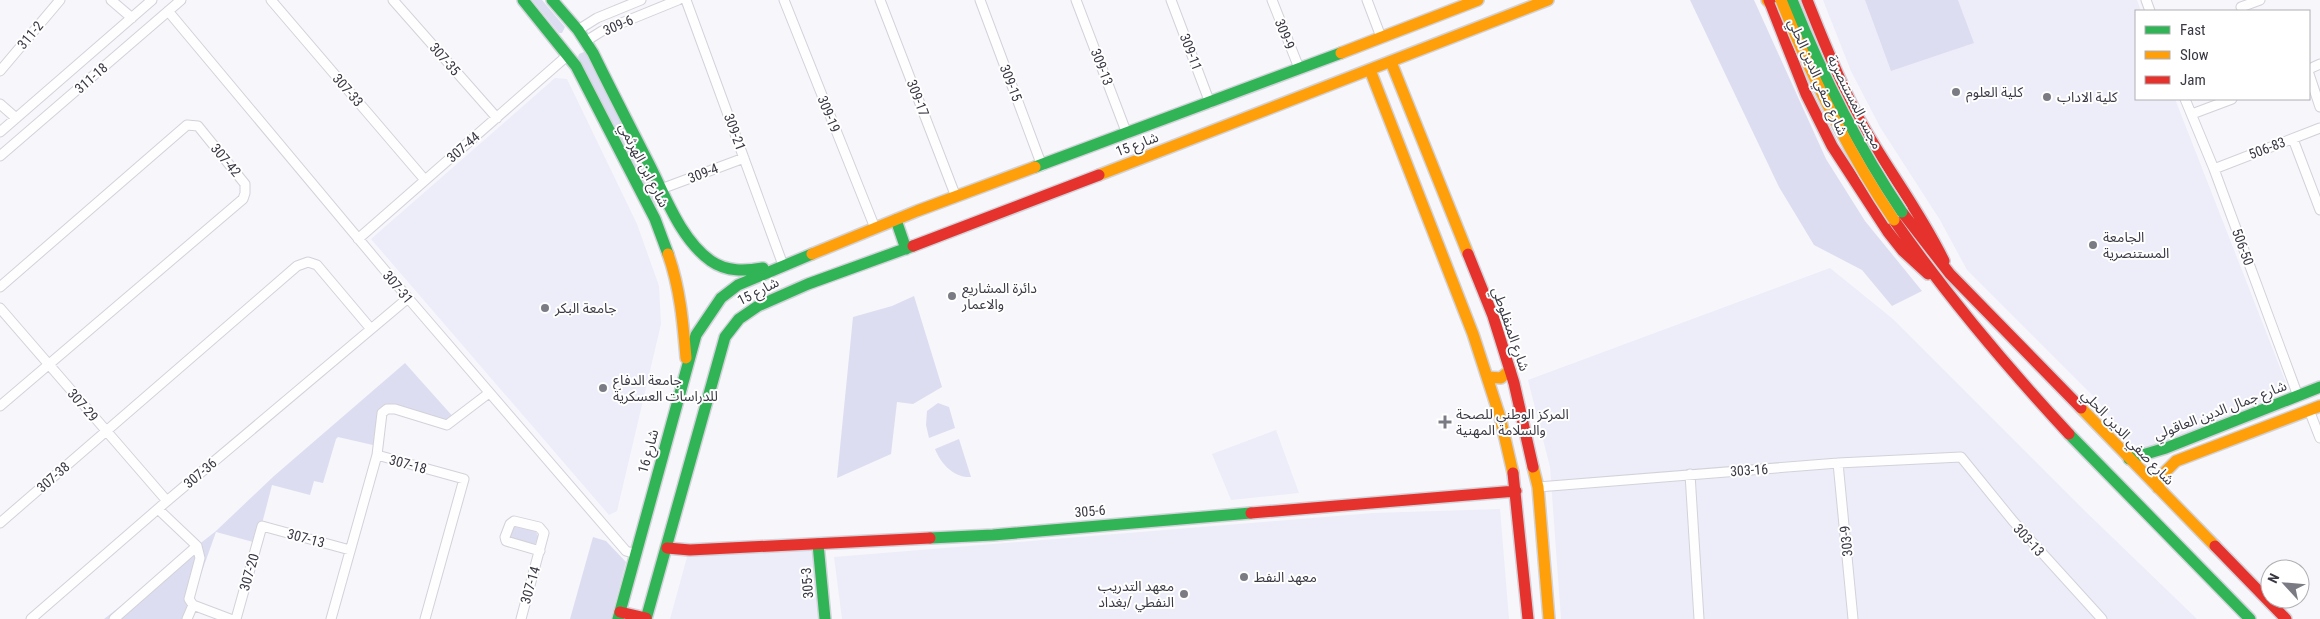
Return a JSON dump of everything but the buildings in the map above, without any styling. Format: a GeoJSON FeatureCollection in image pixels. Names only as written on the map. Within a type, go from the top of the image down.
{"type":"FeatureCollection","features":[{"type":"Feature","properties":{"kind":"main road","name":"شارع ابن الهرثمي"},"geometry":{"type":"LineString","coordinates":[[522,0],[576,66],[655,219],[675,272],[682,311],[687,366]]}},
{"type":"Feature","properties":{"kind":"main road","name":"شارع ابن الهرثمي"},"geometry":{"type":"LineString","coordinates":[[552,0],[586,41],[672,210],[701,251],[715,264],[732,269],[747,271],[783,265]]}},
{"type":"Feature","properties":{"kind":"main road","name":"شارع 15"},"geometry":{"type":"LineString","coordinates":[[667,548],[725,337],[739,319],[758,306],[808,284],[906,249],[1548,0]]}},
{"type":"Feature","properties":{"kind":"main road","name":"مجسر المستنصرية"},"geometry":{"type":"LineString","coordinates":[[1792,0],[1822,73],[1848,128],[1898,216]]}},
{"type":"Feature","properties":{"kind":"main road","name":"شارع صفي الدين الحلي"},"geometry":{"type":"LineString","coordinates":[[1807,0],[1836,80],[1867,134],[1930,233],[1950,274]]}},
{"type":"Feature","properties":{"kind":"main road","name":"شارع 15"},"geometry":{"type":"LineString","coordinates":[[721,298],[738,284],[875,228],[1210,103],[1472,1]]}},
{"type":"Feature","properties":{"kind":"main road","name":"مجسر المستنصرية"},"geometry":{"type":"LineString","coordinates":[[1772,1],[1829,114],[1866,178],[1898,216]]}},
{"type":"Feature","properties":{"kind":"main road","name":"شارع صفي الدين الحلي"},"geometry":{"type":"LineString","coordinates":[[1772,1],[1832,146],[1869,205],[1902,251],[1936,280]]}},
{"type":"Feature","properties":{"kind":"main road"},"geometry":{"type":"LineString","coordinates":[[560,45],[578,30]]}},
{"type":"Feature","properties":{"kind":"main road"},"geometry":{"type":"LineString","coordinates":[[568,55],[586,41]]}},
{"type":"Feature","properties":{"kind":"main road","name":"شارع المنفلوطي"},"geometry":{"type":"LineString","coordinates":[[1391,62],[1493,316],[1510,370],[1538,487],[1549,619]]}},
{"type":"Feature","properties":{"kind":"main road"},"geometry":{"type":"LineString","coordinates":[[1370,70],[1421,200],[1494,397],[1509,452],[1516,491],[1528,619]]}},
{"type":"Feature","properties":{"kind":"main road"},"geometry":{"type":"LineString","coordinates":[[614,140],[633,132]]}},
{"type":"Feature","properties":{"kind":"main road"},"geometry":{"type":"LineString","coordinates":[[1421,200],[1442,191]]}},
{"type":"Feature","properties":{"kind":"main road"},"geometry":{"type":"LineString","coordinates":[[655,219],[672,210]]}},
{"type":"Feature","properties":{"kind":"main road","name":"شارع صفي الدين الحلي"},"geometry":{"type":"LineString","coordinates":[[1898,216],[1950,274],[2282,618]]}},
{"type":"Feature","properties":{"kind":"main road","name":"شارع صفي الدين الحلي"},"geometry":{"type":"LineString","coordinates":[[1898,216],[1936,280],[1985,340],[2117,485],[2250,619]]}},
{"type":"Feature","properties":{"kind":"main road"},"geometry":{"type":"LineString","coordinates":[[896,220],[906,249]]}},
{"type":"Feature","properties":{"kind":"main road","name":"شارع 16"},"geometry":{"type":"LineString","coordinates":[[619,615],[696,335],[721,298]]}},
{"type":"Feature","properties":{"kind":"main road"},"geometry":{"type":"LineString","coordinates":[[1488,378],[1501,378],[1510,370]]}},
{"type":"Feature","properties":{"kind":"main road","name":"شارع جمال الدين العاقولي"},"geometry":{"type":"LineString","coordinates":[[2129,459],[2198,435],[2320,387]]}},
{"type":"Feature","properties":{"kind":"main road"},"geometry":{"type":"LineString","coordinates":[[1494,397],[1504,390],[1516,393]]}},
{"type":"Feature","properties":{"kind":"main road"},"geometry":{"type":"LineString","coordinates":[[2158,488],[2162,475],[2170,465],[2315,408]]}},
{"type":"Feature","properties":{"kind":"main road"},"geometry":{"type":"LineString","coordinates":[[2227,424],[2234,439]]}},
{"type":"Feature","properties":{"kind":"main road"},"geometry":{"type":"LineString","coordinates":[[2198,435],[2205,450]]}},
{"type":"Feature","properties":{"kind":"main road","name":"305-6"},"geometry":{"type":"LineString","coordinates":[[667,548],[690,550],[1002,534],[1516,491]]}},
{"type":"Feature","properties":{"kind":"main road","name":"305-3"},"geometry":{"type":"LineString","coordinates":[[818,544],[825,619]]}},
{"type":"Feature","properties":{"kind":"main road"},"geometry":{"type":"LineString","coordinates":[[619,615],[646,618],[667,548]]}},
{"type":"Feature","properties":{"kind":"main road"},"geometry":{"type":"LineString","coordinates":[[1525,582],[1546,580]]}},
{"type":"Feature","properties":{"kind":"street","name":"311-2"},"geometry":{"type":"LineString","coordinates":[[0,71],[60,0]]}},
{"type":"Feature","properties":{"kind":"street"},"geometry":{"type":"LineString","coordinates":[[111,0],[132,18]]}},
{"type":"Feature","properties":{"kind":"street","name":"311-18"},"geometry":{"type":"LineString","coordinates":[[0,132],[152,0]]}},
{"type":"Feature","properties":{"kind":"street","name":"311-18"},"geometry":{"type":"LineString","coordinates":[[0,156],[181,0]]}},
{"type":"Feature","properties":{"kind":"street","name":"307-33"},"geometry":{"type":"LineString","coordinates":[[270,0],[425,180]]}},
{"type":"Feature","properties":{"kind":"street","name":"307-35"},"geometry":{"type":"LineString","coordinates":[[393,0],[497,118]]}},
{"type":"Feature","properties":{"kind":"street","name":"309-6"},"geometry":{"type":"LineString","coordinates":[[578,30],[597,18],[641,0]]}},
{"type":"Feature","properties":{"kind":"street","name":"309-6"},"geometry":{"type":"LineString","coordinates":[[586,41],[602,31],[678,0]]}},
{"type":"Feature","properties":{"kind":"street","name":"309-21"},"geometry":{"type":"LineString","coordinates":[[686,0],[783,265]]}},
{"type":"Feature","properties":{"kind":"street","name":"309-19"},"geometry":{"type":"LineString","coordinates":[[784,0],[875,228]]}},
{"type":"Feature","properties":{"kind":"street","name":"309-17"},"geometry":{"type":"LineString","coordinates":[[880,0],[956,197]]}},
{"type":"Feature","properties":{"kind":"street","name":"309-15"},"geometry":{"type":"LineString","coordinates":[[980,0],[1042,166]]}},
{"type":"Feature","properties":{"kind":"street","name":"309-13"},"geometry":{"type":"LineString","coordinates":[[1076,0],[1127,134]]}},
{"type":"Feature","properties":{"kind":"street","name":"309-11"},"geometry":{"type":"LineString","coordinates":[[1171,0],[1210,103]]}},
{"type":"Feature","properties":{"kind":"street","name":"309-9"},"geometry":{"type":"LineString","coordinates":[[1272,0],[1299,68]]}},
{"type":"Feature","properties":{"kind":"street"},"geometry":{"type":"LineString","coordinates":[[1367,0],[1381,37]]}},
{"type":"Feature","properties":{"kind":"street"},"geometry":{"type":"LineString","coordinates":[[2240,6],[2260,0]]}},
{"type":"Feature","properties":{"kind":"street","name":"307-31"},"geometry":{"type":"LineString","coordinates":[[168,11],[489,393],[626,551],[636,554]]}},
{"type":"Feature","properties":{"kind":"street","name":"307-44"},"geometry":{"type":"LineString","coordinates":[[358,239],[568,55]]}},
{"type":"Feature","properties":{"kind":"street"},"geometry":{"type":"LineString","coordinates":[[2310,77],[2320,107]]}},
{"type":"Feature","properties":{"kind":"street","name":"506-50"},"geometry":{"type":"LineString","coordinates":[[2185,100],[2214,169],[2298,396]]}},
{"type":"Feature","properties":{"kind":"street"},"geometry":{"type":"LineString","coordinates":[[2192,114],[2229,100]]}},
{"type":"Feature","properties":{"kind":"street"},"geometry":{"type":"LineString","coordinates":[[0,104],[16,118]]}},
{"type":"Feature","properties":{"kind":"street","name":"307-42"},"geometry":{"type":"LineString","coordinates":[[0,287],[187,125],[198,126],[245,184],[243,199],[48,364]]}},
{"type":"Feature","properties":{"kind":"street","name":"506-83"},"geometry":{"type":"LineString","coordinates":[[2214,169],[2320,128]]}},
{"type":"Feature","properties":{"kind":"street"},"geometry":{"type":"LineString","coordinates":[[2293,138],[2320,208]]}},
{"type":"Feature","properties":{"kind":"street","name":"309-4"},"geometry":{"type":"LineString","coordinates":[[662,189],[744,158]]}},
{"type":"Feature","properties":{"kind":"street"},"geometry":{"type":"LineString","coordinates":[[106,431],[297,266],[308,262],[317,265],[371,329]]}},
{"type":"Feature","properties":{"kind":"street","name":"307-36"},"geometry":{"type":"LineString","coordinates":[[31,619],[167,501],[408,298]]}},
{"type":"Feature","properties":{"kind":"street","name":"307-29"},"geometry":{"type":"LineString","coordinates":[[0,308],[167,501]]}},
{"type":"Feature","properties":{"kind":"street"},"geometry":{"type":"LineString","coordinates":[[0,406],[48,364]]}},
{"type":"Feature","properties":{"kind":"street"},"geometry":{"type":"LineString","coordinates":[[377,455],[382,414],[387,409],[395,409],[447,425],[489,393]]}},
{"type":"Feature","properties":{"kind":"street"},"geometry":{"type":"LineString","coordinates":[[2315,408],[2320,438]]}},
{"type":"Feature","properties":{"kind":"street","name":"307-38"},"geometry":{"type":"LineString","coordinates":[[0,523],[106,431]]}},
{"type":"Feature","properties":{"kind":"street","name":"307-18"},"geometry":{"type":"LineString","coordinates":[[331,619],[377,455],[464,479],[425,619]]}},
{"type":"Feature","properties":{"kind":"street","name":"303-16"},"geometry":{"type":"LineString","coordinates":[[1538,487],[1838,463],[1961,457]]}},
{"type":"Feature","properties":{"kind":"street","name":"303-13"},"geometry":{"type":"LineString","coordinates":[[1961,457],[2013,521],[2102,619]]}},
{"type":"Feature","properties":{"kind":"street","name":"303-9"},"geometry":{"type":"LineString","coordinates":[[1838,463],[1853,619]]}},
{"type":"Feature","properties":{"kind":"street"},"geometry":{"type":"LineString","coordinates":[[1690,474],[1699,619]]}},
{"type":"Feature","properties":{"kind":"street"},"geometry":{"type":"LineString","coordinates":[[158,509],[197,546],[200,558],[189,599],[193,606],[230,619]]}},
{"type":"Feature","properties":{"kind":"street","name":"307-14"},"geometry":{"type":"LineString","coordinates":[[521,619],[540,551],[544,533],[541,528],[514,521],[510,524],[505,537],[506,541],[540,551]]}},
{"type":"Feature","properties":{"kind":"street","name":"307-13"},"geometry":{"type":"LineString","coordinates":[[262,526],[350,550]]}},
{"type":"Feature","properties":{"kind":"street","name":"307-20"},"geometry":{"type":"LineString","coordinates":[[236,619],[262,526]]}},
{"type":"Feature","properties":{"kind":"street"},"geometry":{"type":"LineString","coordinates":[[114,619],[197,546]]}},
{"type":"Feature","properties":{"kind":"street"},"geometry":{"type":"LineString","coordinates":[[187,619],[193,606]]}},
{"type":"Feature","properties":{"kind":"shaded area"},"geometry":{"type":"Polygon","coordinates":[[[532,0],[542,0],[565,27],[562,33],[559,33],[532,0]]]}},
{"type":"Feature","properties":{"kind":"shaded area"},"geometry":{"type":"Polygon","coordinates":[[[1690,0],[1754,0],[1826,159],[1865,221],[1922,291],[1892,306],[1862,270],[1814,245],[1779,187],[1690,0]]]}},
{"type":"Feature","properties":{"kind":"shaded area","name":"الجامعة المستنصرية"},"geometry":{"type":"Polygon","coordinates":[[[1823,0],[2137,0],[2141,10],[2135,10],[2135,100],[2175,100],[2286,383],[2279,395],[2148,448],[2128,444],[2099,402],[1967,270],[1940,220],[1880,127],[1851,71],[1823,0]]]}},
{"type":"Feature","properties":{"kind":"shaded area"},"geometry":{"type":"Polygon","coordinates":[[[1865,0],[1958,0],[1974,43],[1891,71],[1865,0]]]}},
{"type":"Feature","properties":{"kind":"shaded area"},"geometry":{"type":"Polygon","coordinates":[[[587,53],[659,197],[658,207],[648,198],[578,57],[579,54],[587,53]]]}},
{"type":"Feature","properties":{"kind":"shaded area","name":"جامعة البكر"},"geometry":{"type":"Polygon","coordinates":[[[555,78],[567,79],[637,224],[659,286],[661,324],[617,511],[609,515],[371,239],[555,78]]]}},
{"type":"Feature","properties":{"kind":"shaded area"},"geometry":{"type":"Polygon","coordinates":[[[1830,268],[1893,319],[2086,512],[2197,619],[1561,619],[1550,467],[1528,380],[1830,268]]]}},
{"type":"Feature","properties":{"kind":"shaded area"},"geometry":{"type":"Polygon","coordinates":[[[914,296],[942,387],[913,404],[897,402],[891,454],[837,478],[853,317],[892,306],[914,296]]]}},
{"type":"Feature","properties":{"kind":"shaded area"},"geometry":{"type":"Polygon","coordinates":[[[405,363],[456,420],[452,423],[387,409],[377,446],[338,437],[336,439],[323,483],[314,481],[310,495],[272,485],[257,543],[216,532],[185,619],[104,619],[216,531],[274,476],[405,363]]]}},
{"type":"Feature","properties":{"kind":"shaded area"},"geometry":{"type":"Polygon","coordinates":[[[938,403],[949,407],[955,428],[929,438],[926,425],[927,411],[938,403]]]}},
{"type":"Feature","properties":{"kind":"shaded area"},"geometry":{"type":"Polygon","coordinates":[[[1276,430],[1299,493],[1231,500],[1212,454],[1276,430]]]}},
{"type":"Feature","properties":{"kind":"shaded area"},"geometry":{"type":"Polygon","coordinates":[[[959,439],[971,477],[954,473],[941,460],[935,449],[959,439]]]}},
{"type":"Feature","properties":{"kind":"shaded area"},"geometry":{"type":"Polygon","coordinates":[[[1500,509],[1509,619],[842,619],[834,557],[1373,513],[1500,509]]]}},
{"type":"Feature","properties":{"kind":"shaded area"},"geometry":{"type":"Polygon","coordinates":[[[514,525],[535,530],[538,536],[535,545],[509,538],[514,525]]]}},
{"type":"Feature","properties":{"kind":"shaded area"},"geometry":{"type":"Polygon","coordinates":[[[593,537],[606,541],[626,562],[611,619],[570,619],[593,537]]]}},
{"type":"Feature","properties":{"kind":"shaded area"},"geometry":{"type":"Polygon","coordinates":[[[818,544],[825,619],[670,619],[689,550],[818,544]]]}},
{"type":"Feature","properties":{"kind":"traffic: fast"},"geometry":{"type":"LineString","coordinates":[[523,0],[576,66],[655,219],[668,254]]}},
{"type":"Feature","properties":{"kind":"traffic: fast"},"geometry":{"type":"LineString","coordinates":[[552,0],[578,30],[593,53],[674,216],[690,241],[700,252],[717,265],[743,270],[763,268]]}},
{"type":"Feature","properties":{"kind":"traffic: fast"},"geometry":{"type":"LineString","coordinates":[[1792,0],[1841,109],[1870,161],[1902,212]]}},
{"type":"Feature","properties":{"kind":"traffic: fast"},"geometry":{"type":"LineString","coordinates":[[1035,167],[1341,53]]}},
{"type":"Feature","properties":{"kind":"traffic: fast"},"geometry":{"type":"LineString","coordinates":[[896,220],[906,249]]}},
{"type":"Feature","properties":{"kind":"traffic: fast"},"geometry":{"type":"LineString","coordinates":[[646,619],[725,337],[739,319],[758,306],[808,284],[913,246]]}},
{"type":"Feature","properties":{"kind":"traffic: fast"},"geometry":{"type":"LineString","coordinates":[[618,619],[696,335],[721,298],[738,285],[812,254]]}},
{"type":"Feature","properties":{"kind":"traffic: fast"},"geometry":{"type":"LineString","coordinates":[[2129,459],[2166,448],[2320,387]]}},
{"type":"Feature","properties":{"kind":"traffic: fast"},"geometry":{"type":"LineString","coordinates":[[2069,434],[2250,619]]}},
{"type":"Feature","properties":{"kind":"traffic: fast"},"geometry":{"type":"LineString","coordinates":[[930,538],[993,535],[1251,513]]}},
{"type":"Feature","properties":{"kind":"traffic: fast"},"geometry":{"type":"LineString","coordinates":[[818,544],[825,619]]}},
{"type":"Feature","properties":{"kind":"traffic: slow"},"geometry":{"type":"LineString","coordinates":[[1341,53],[1478,0]]}},
{"type":"Feature","properties":{"kind":"traffic: slow"},"geometry":{"type":"LineString","coordinates":[[1099,175],[1548,0]]}},
{"type":"Feature","properties":{"kind":"traffic: slow"},"geometry":{"type":"LineString","coordinates":[[1767,0],[1771,4]]}},
{"type":"Feature","properties":{"kind":"traffic: slow"},"geometry":{"type":"LineString","coordinates":[[1781,0],[1805,58],[1831,113],[1861,167],[1894,220]]}},
{"type":"Feature","properties":{"kind":"traffic: slow"},"geometry":{"type":"LineString","coordinates":[[1391,62],[1468,254]]}},
{"type":"Feature","properties":{"kind":"traffic: slow"},"geometry":{"type":"LineString","coordinates":[[1370,70],[1473,334],[1500,417],[1513,473]]}},
{"type":"Feature","properties":{"kind":"traffic: slow"},"geometry":{"type":"LineString","coordinates":[[812,254],[917,211],[1035,167]]}},
{"type":"Feature","properties":{"kind":"traffic: slow"},"geometry":{"type":"LineString","coordinates":[[668,254],[678,292],[686,358]]}},
{"type":"Feature","properties":{"kind":"traffic: slow"},"geometry":{"type":"LineString","coordinates":[[1488,377],[1501,378],[1510,370]]}},
{"type":"Feature","properties":{"kind":"traffic: slow"},"geometry":{"type":"LineString","coordinates":[[2158,488],[2162,475],[2176,461],[2320,406]]}},
{"type":"Feature","properties":{"kind":"traffic: slow"},"geometry":{"type":"LineString","coordinates":[[2081,408],[2215,546]]}},
{"type":"Feature","properties":{"kind":"traffic: slow"},"geometry":{"type":"LineString","coordinates":[[1533,467],[1538,487],[1549,619]]}},
{"type":"Feature","properties":{"kind":"traffic: jam"},"geometry":{"type":"LineString","coordinates":[[1769,0],[1806,94],[1832,146],[1888,232],[1903,251],[1928,274]]}},
{"type":"Feature","properties":{"kind":"traffic: jam"},"geometry":{"type":"LineString","coordinates":[[1807,0],[1838,75],[1859,119],[1935,243],[1944,261]]}},
{"type":"Feature","properties":{"kind":"traffic: jam"},"geometry":{"type":"LineString","coordinates":[[913,246],[1099,175]]}},
{"type":"Feature","properties":{"kind":"traffic: jam"},"geometry":{"type":"LineString","coordinates":[[1902,212],[1950,274],[2081,408]]}},
{"type":"Feature","properties":{"kind":"traffic: jam"},"geometry":{"type":"LineString","coordinates":[[1894,220],[1978,330],[2069,434]]}},
{"type":"Feature","properties":{"kind":"traffic: jam"},"geometry":{"type":"LineString","coordinates":[[1468,254],[1493,316],[1514,383],[1533,467]]}},
{"type":"Feature","properties":{"kind":"traffic: jam"},"geometry":{"type":"LineString","coordinates":[[1513,473],[1528,619]]}},
{"type":"Feature","properties":{"kind":"traffic: jam"},"geometry":{"type":"LineString","coordinates":[[1251,513],[1516,491]]}},
{"type":"Feature","properties":{"kind":"traffic: jam"},"geometry":{"type":"LineString","coordinates":[[667,548],[690,550],[930,538]]}},
{"type":"Feature","properties":{"kind":"traffic: jam"},"geometry":{"type":"LineString","coordinates":[[2215,546],[2286,619]]}},
{"type":"Feature","properties":{"kind":"traffic: jam"},"geometry":{"type":"LineString","coordinates":[[620,612],[646,618]]}},
{"type":"Feature","properties":{"kind":"place","name":"كلية العلوم"},"geometry":{"type":"Point","coordinates":[1956,92]}},
{"type":"Feature","properties":{"kind":"place","name":"كلية الاداب"},"geometry":{"type":"Point","coordinates":[2047,97]}},
{"type":"Feature","properties":{"kind":"place","name":"الجامعة المستنصرية"},"geometry":{"type":"Point","coordinates":[2093,245]}},
{"type":"Feature","properties":{"kind":"place","name":"دائرة المشاريع والاعمار"},"geometry":{"type":"Point","coordinates":[952,296]}},
{"type":"Feature","properties":{"kind":"place","name":"جامعة البكر"},"geometry":{"type":"Point","coordinates":[545,308]}},
{"type":"Feature","properties":{"kind":"place","name":"جامعة الدفاع للدراسات العسكرية"},"geometry":{"type":"Point","coordinates":[603,388]}},
{"type":"Feature","properties":{"kind":"place","name":"المركز الوطني للصحة والسلامة المهنية"},"geometry":{"type":"Point","coordinates":[1445,422]}},
{"type":"Feature","properties":{"kind":"place","name":"معهد النفط"},"geometry":{"type":"Point","coordinates":[1244,577]}},
{"type":"Feature","properties":{"kind":"place","name":"معهد التدريب النفطي /بغداد"},"geometry":{"type":"Point","coordinates":[1184,594]}}]}
